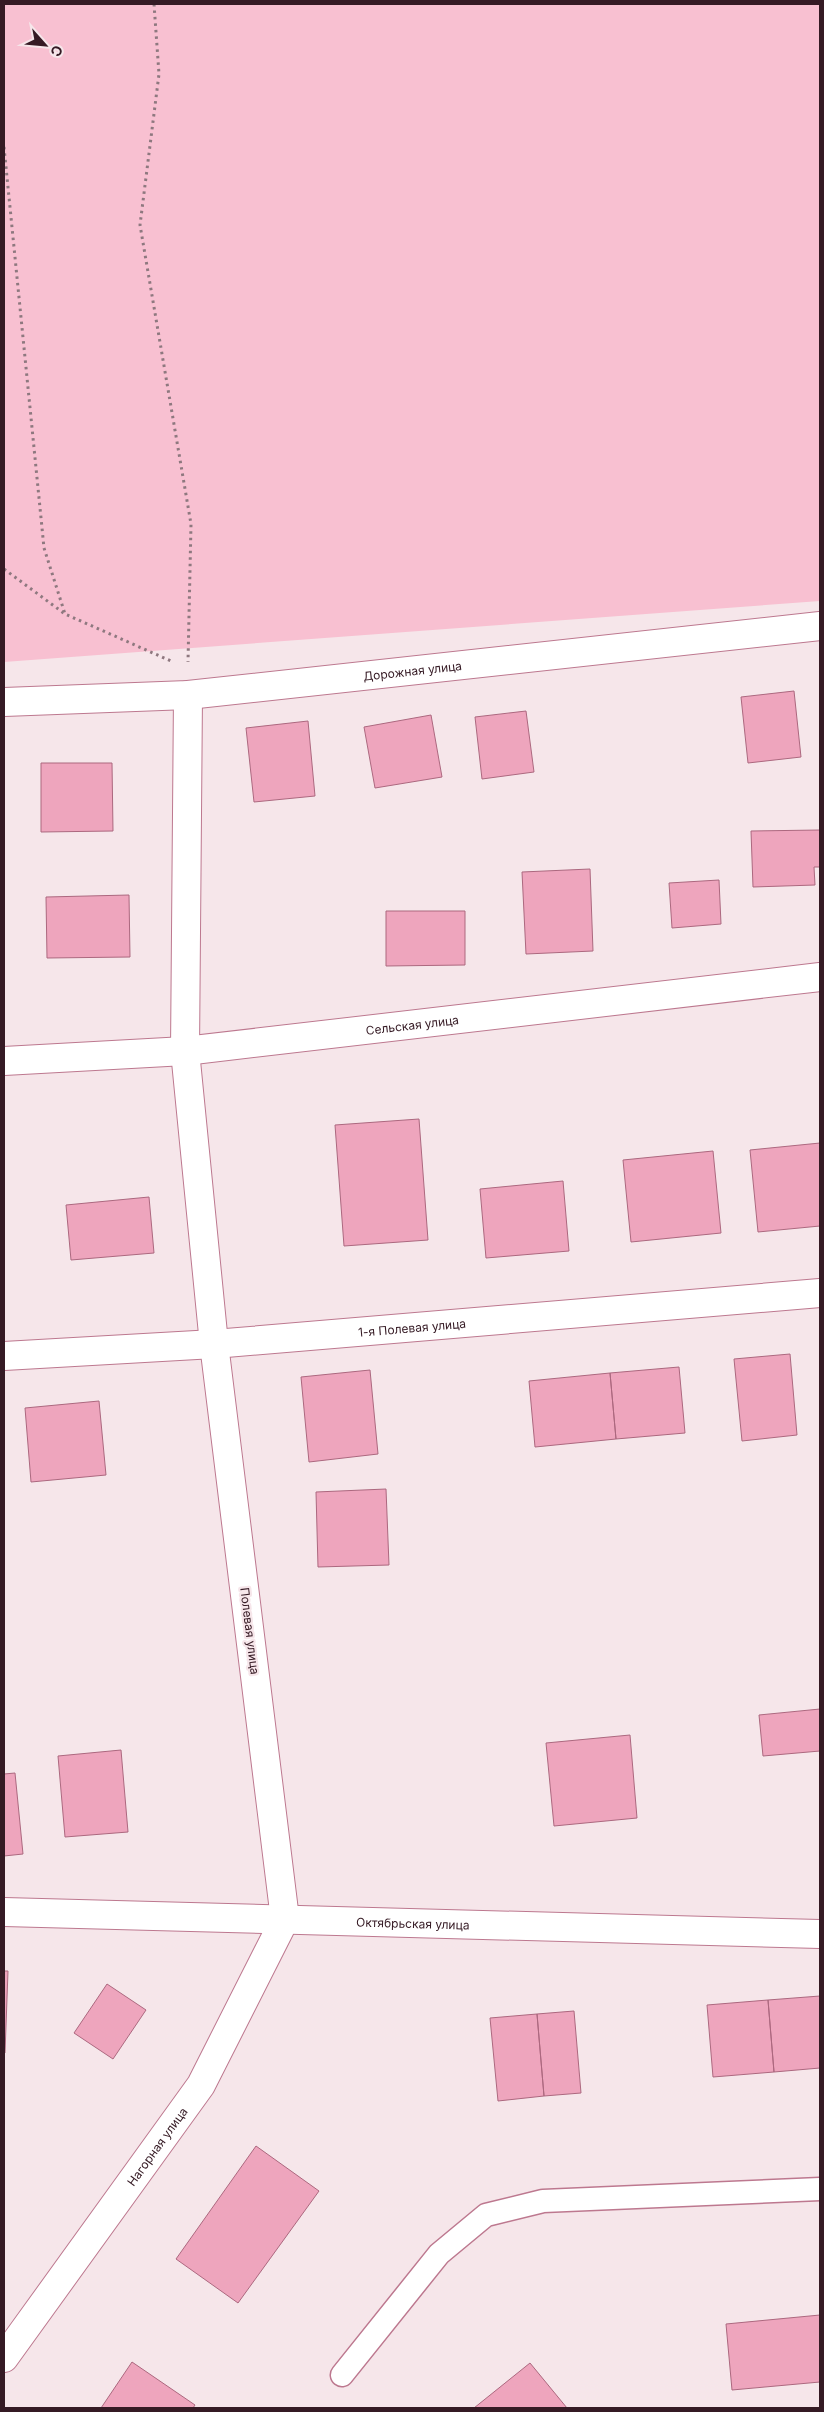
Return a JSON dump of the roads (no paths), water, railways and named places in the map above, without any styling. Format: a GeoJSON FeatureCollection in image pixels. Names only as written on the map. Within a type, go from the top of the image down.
{"type":"FeatureCollection","features":[{"type":"Feature","properties":{"kind":"street","name":"Дорожная улица"},"geometry":{"type":"LineString","coordinates":[[4,702],[188,695],[820,626]]}},
{"type":"Feature","properties":{"kind":"street","name":"Полевая улица"},"geometry":{"type":"LineString","coordinates":[[188,695],[186,1051],[214,1344],[285,1919]]}},
{"type":"Feature","properties":{"kind":"street","name":"Сельская улица"},"geometry":{"type":"LineString","coordinates":[[4,1061],[186,1051],[820,977]]}},
{"type":"Feature","properties":{"kind":"street","name":"1-я Полевая улица"},"geometry":{"type":"LineString","coordinates":[[4,1356],[214,1344],[820,1293]]}},
{"type":"Feature","properties":{"kind":"street","name":"Октябрьская улица"},"geometry":{"type":"LineString","coordinates":[[4,1912],[820,1934]]}},
{"type":"Feature","properties":{"kind":"street","name":"Нагорная улица"},"geometry":{"type":"LineString","coordinates":[[4,2358],[201,2084],[285,1919]]}},
{"type":"Feature","properties":{"kind":"lane"},"geometry":{"type":"LineString","coordinates":[[342,2375],[439,2254],[486,2215],[543,2201],[820,2189]]}}]}
